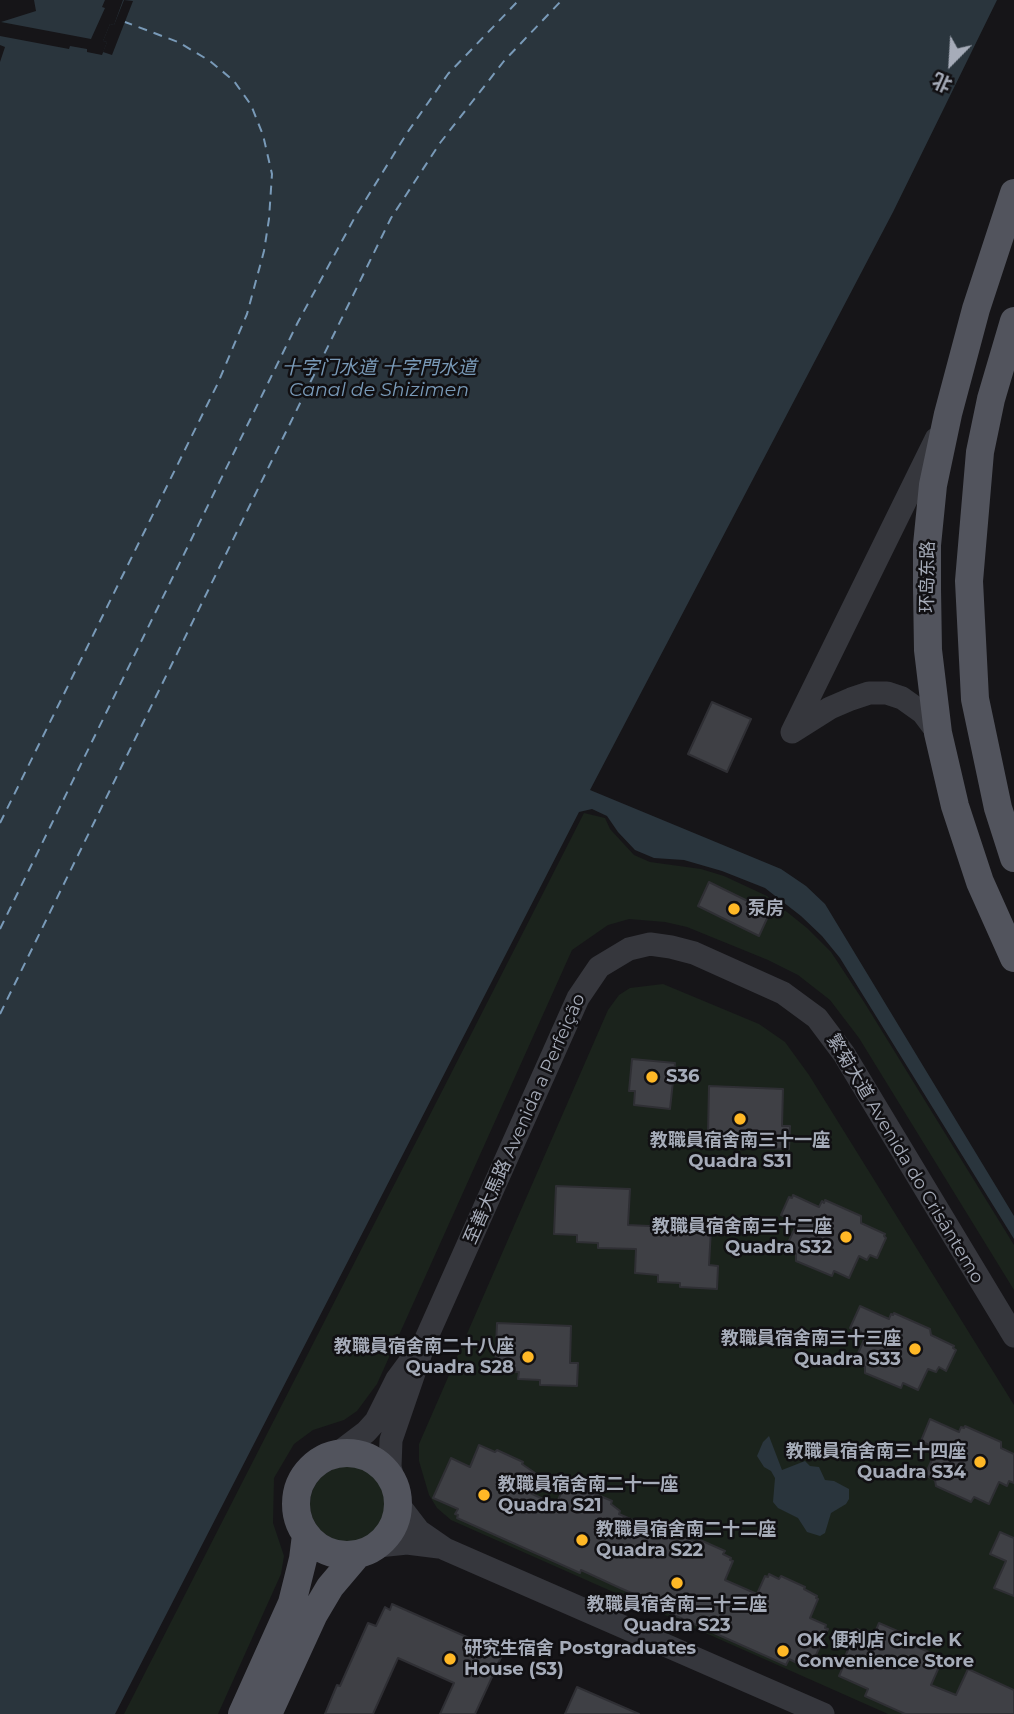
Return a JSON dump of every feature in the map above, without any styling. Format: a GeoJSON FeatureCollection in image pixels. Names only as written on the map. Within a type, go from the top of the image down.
{"type":"FeatureCollection","features":[{"type":"Feature","properties":{"kind":"main road","name":"环岛东路"},"geometry":{"type":"LineString","coordinates":[[1014,193],[976,309],[948,414],[933,485],[927,545],[928,650],[938,733],[955,806],[980,882],[1014,958]]}},
{"type":"Feature","properties":{"kind":"main road"},"geometry":{"type":"LineString","coordinates":[[1014,321],[996,379],[980,452],[969,581],[975,699],[998,807],[1014,858]]}},
{"type":"Feature","properties":{"kind":"main road"},"geometry":{"type":"LineString","coordinates":[[268,1714],[324,1595],[342,1571],[368,1550],[395,1524],[396,1494],[387,1472],[370,1458],[359,1454],[337,1454],[323,1459],[311,1467],[302,1479],[297,1493],[297,1515],[306,1535],[320,1548],[329,1552],[348,1556],[368,1550]]}},
{"type":"Feature","properties":{"kind":"main road"},"geometry":{"type":"LineString","coordinates":[[242,1714],[292,1603],[306,1535]]}},
{"type":"Feature","properties":{"kind":"street"},"geometry":{"type":"LineString","coordinates":[[938,733],[923,713],[902,698],[887,693],[869,693],[851,699],[830,708],[792,732],[948,414]]}},
{"type":"Feature","properties":{"kind":"street","name":"至善大馬路 Avenida a Perfeição"},"geometry":{"type":"LineString","coordinates":[[396,1494],[390,1467],[391,1440],[425,1342],[573,1009],[588,981],[599,967],[629,949],[650,944],[671,947],[722,964],[783,993]]}},
{"type":"Feature","properties":{"kind":"street","name":"繁菊大道 Avenida do Crisântemo"},"geometry":{"type":"LineString","coordinates":[[783,993],[817,1018],[844,1054],[1014,1336]]}},
{"type":"Feature","properties":{"kind":"street","name":"至善大馬路 Avenida a Perfeição"},"geometry":{"type":"LineString","coordinates":[[337,1454],[376,1421],[397,1379],[425,1342]]}},
{"type":"Feature","properties":{"kind":"street"},"geometry":{"type":"LineString","coordinates":[[396,1494],[419,1531],[446,1549],[823,1714]]}},
{"type":"Feature","properties":{"kind":"street"},"geometry":{"type":"LineString","coordinates":[[368,1550],[407,1543],[446,1549]]}},
{"type":"Feature","properties":{"kind":"shaded area"},"geometry":{"type":"Polygon","coordinates":[[[584,813],[605,818],[610,829],[634,855],[650,862],[701,869],[724,876],[767,896],[807,928],[831,952],[1014,1245],[1014,1290],[859,1038],[830,1000],[798,975],[687,927],[629,919],[608,925],[572,950],[377,1384],[357,1411],[344,1420],[313,1430],[294,1444],[274,1478],[273,1523],[284,1556],[281,1574],[218,1714],[124,1714],[584,813]]]}},
{"type":"Feature","properties":{"kind":"shaded area"},"geometry":{"type":"Polygon","coordinates":[[[663,984],[759,1024],[785,1042],[809,1075],[1014,1405],[1014,1714],[888,1714],[451,1520],[437,1508],[429,1495],[419,1461],[419,1444],[608,1010],[619,995],[630,988],[663,984]]]}},
{"type":"Feature","properties":{"kind":"shaded area"},"geometry":{"type":"Polygon","coordinates":[[[348,1466],[363,1469],[375,1477],[383,1489],[386,1504],[383,1519],[375,1531],[363,1539],[348,1542],[333,1539],[321,1531],[313,1519],[310,1504],[313,1489],[321,1477],[333,1469],[348,1466]]]}},
{"type":"Feature","properties":{"kind":"water"},"geometry":{"type":"Polygon","coordinates":[[[34,0],[105,0],[102,7],[105,8],[91,39],[1,22],[36,11],[34,0]]]}},
{"type":"Feature","properties":{"kind":"water","name":"十字门水道 十字門水道 Canal de Shizimen"},"geometry":{"type":"Polygon","coordinates":[[[123,0],[997,0],[893,212],[590,790],[781,869],[806,886],[825,904],[1014,1216],[1014,1239],[840,958],[822,936],[765,888],[684,860],[654,858],[635,850],[607,816],[592,809],[579,812],[115,1714],[0,1714],[0,62],[5,47],[0,45],[0,36],[69,49],[70,46],[87,49],[87,52],[102,55],[107,42],[103,41],[110,24],[114,25],[123,0]]]}},
{"type":"Feature","properties":{"kind":"water"},"geometry":{"type":"Polygon","coordinates":[[[769,1436],[782,1470],[805,1461],[810,1466],[819,1467],[825,1480],[834,1481],[849,1489],[846,1504],[831,1513],[825,1533],[820,1536],[807,1532],[798,1518],[778,1508],[773,1502],[775,1478],[757,1456],[769,1436]]]}},
{"type":"Feature","properties":{"kind":"pier"},"geometry":{"type":"Polygon","coordinates":[[[124,0],[133,1],[112,55],[103,52],[107,42],[103,41],[110,24],[114,25],[124,0]]]}},
{"type":"Feature","properties":{"kind":"building"},"geometry":{"type":"Polygon","coordinates":[[[712,702],[751,719],[727,772],[688,754],[712,702]]]}},
{"type":"Feature","properties":{"kind":"building","name":"泵房"},"geometry":{"type":"Polygon","coordinates":[[[709,882],[770,912],[759,936],[698,906],[709,882]]]}},
{"type":"Feature","properties":{"kind":"building","name":"S36"},"geometry":{"type":"Polygon","coordinates":[[[632,1059],[675,1063],[670,1109],[634,1105],[635,1091],[629,1091],[632,1059]]]}},
{"type":"Feature","properties":{"kind":"building","name":"教職員宿舍南三十一座 Quadra S31"},"geometry":{"type":"Polygon","coordinates":[[[709,1086],[783,1089],[782,1126],[790,1126],[789,1149],[752,1148],[752,1143],[730,1142],[731,1135],[708,1134],[709,1086]]]}},
{"type":"Feature","properties":{"kind":"building"},"geometry":{"type":"Polygon","coordinates":[[[556,1186],[630,1189],[628,1225],[711,1229],[709,1265],[718,1266],[717,1289],[680,1287],[680,1283],[658,1282],[658,1275],[635,1273],[636,1249],[598,1248],[598,1243],[577,1242],[577,1235],[554,1234],[556,1186]]]}},
{"type":"Feature","properties":{"kind":"building","name":"教職員宿舍南三十二座 Quadra S32"},"geometry":{"type":"Polygon","coordinates":[[[793,1195],[819,1207],[825,1200],[861,1216],[861,1223],[885,1234],[886,1238],[877,1258],[870,1255],[867,1260],[859,1256],[849,1278],[834,1271],[832,1276],[796,1261],[796,1254],[785,1249],[795,1228],[789,1225],[792,1220],[781,1215],[789,1197],[792,1198],[793,1195]]]}},
{"type":"Feature","properties":{"kind":"building","name":"教職員宿舍南三十三座 Quadra S33"},"geometry":{"type":"Polygon","coordinates":[[[860,1306],[889,1319],[894,1313],[930,1329],[931,1335],[954,1346],[956,1350],[946,1371],[939,1367],[936,1372],[928,1369],[918,1390],[903,1383],[901,1388],[865,1373],[865,1367],[854,1362],[864,1340],[859,1337],[861,1332],[850,1328],[860,1306]]]}},
{"type":"Feature","properties":{"kind":"building","name":"教職員宿舍南二十八座 Quadra S28"},"geometry":{"type":"Polygon","coordinates":[[[497,1323],[571,1326],[570,1363],[578,1363],[577,1386],[540,1385],[540,1380],[518,1379],[519,1372],[495,1371],[497,1323]]]}},
{"type":"Feature","properties":{"kind":"building","name":"教職員宿舍南三十四座 Quadra S34"},"geometry":{"type":"Polygon","coordinates":[[[930,1419],[959,1432],[961,1427],[965,1426],[1001,1442],[1001,1448],[1014,1454],[1014,1483],[1009,1481],[1007,1486],[999,1482],[989,1504],[974,1497],[971,1502],[936,1486],[935,1480],[925,1475],[935,1453],[929,1451],[931,1446],[921,1441],[930,1419]]]}},
{"type":"Feature","properties":{"kind":"building"},"geometry":{"type":"Polygon","coordinates":[[[479,1445],[523,1462],[522,1464],[535,1473],[526,1491],[556,1505],[564,1486],[581,1491],[582,1488],[612,1501],[611,1504],[620,1511],[619,1514],[678,1540],[683,1536],[697,1542],[698,1539],[725,1551],[723,1554],[733,1561],[725,1580],[757,1594],[765,1576],[768,1577],[769,1574],[779,1579],[781,1576],[805,1587],[804,1589],[818,1599],[810,1618],[826,1625],[825,1628],[828,1629],[811,1666],[808,1665],[807,1668],[789,1659],[786,1665],[658,1608],[659,1605],[581,1570],[580,1573],[457,1518],[458,1515],[455,1514],[458,1509],[433,1498],[451,1458],[470,1467],[479,1445]]]}},
{"type":"Feature","properties":{"kind":"building"},"geometry":{"type":"Polygon","coordinates":[[[1000,1532],[1014,1538],[1014,1596],[994,1588],[1006,1561],[990,1554],[1000,1532]]]}},
{"type":"Feature","properties":{"kind":"building","name":"研究生宿舍 Postgraduates House (S3)"},"geometry":{"type":"Polygon","coordinates":[[[392,1604],[503,1653],[475,1714],[440,1714],[454,1683],[398,1658],[373,1714],[325,1714],[368,1623],[376,1626],[385,1607],[390,1610],[392,1604]]]}},
{"type":"Feature","properties":{"kind":"building"},"geometry":{"type":"Polygon","coordinates":[[[879,1623],[911,1637],[908,1643],[943,1658],[931,1685],[956,1695],[968,1669],[1014,1690],[1014,1714],[905,1714],[865,1696],[868,1689],[839,1676],[857,1629],[873,1637],[879,1623]]]}},
{"type":"Feature","properties":{"kind":"building"},"geometry":{"type":"Polygon","coordinates":[[[577,1687],[639,1714],[565,1714],[577,1687]]]}},
{"type":"Feature","properties":{"kind":"ferry route"},"geometry":{"type":"LineString","coordinates":[[0,929],[298,322],[355,217],[407,133],[448,74],[519,0]]}},
{"type":"Feature","properties":{"kind":"ferry route"},"geometry":{"type":"LineString","coordinates":[[0,1014],[391,218],[440,143],[504,61],[562,0]]}},
{"type":"Feature","properties":{"kind":"ferry route"},"geometry":{"type":"LineString","coordinates":[[0,823],[218,383],[247,314],[264,251],[269,219],[272,174],[263,135],[251,105],[234,81],[210,61],[178,42],[125,22]]}},
{"type":"Feature","properties":{"kind":"place","name":"泵房"},"geometry":{"type":"Point","coordinates":[734,909]}},
{"type":"Feature","properties":{"kind":"place","name":"S36"},"geometry":{"type":"Point","coordinates":[652,1077]}},
{"type":"Feature","properties":{"kind":"place","name":"教職員宿舍南三十一座 Quadra S31"},"geometry":{"type":"Point","coordinates":[740,1119]}},
{"type":"Feature","properties":{"kind":"place","name":"教職員宿舍南三十二座 Quadra S32"},"geometry":{"type":"Point","coordinates":[846,1237]}},
{"type":"Feature","properties":{"kind":"place","name":"教職員宿舍南三十三座 Quadra S33"},"geometry":{"type":"Point","coordinates":[915,1349]}},
{"type":"Feature","properties":{"kind":"place","name":"教職員宿舍南二十八座 Quadra S28"},"geometry":{"type":"Point","coordinates":[528,1357]}},
{"type":"Feature","properties":{"kind":"place","name":"教職員宿舍南三十四座 Quadra S34"},"geometry":{"type":"Point","coordinates":[980,1462]}},
{"type":"Feature","properties":{"kind":"place","name":"教職員宿舍南二十一座 Quadra S21"},"geometry":{"type":"Point","coordinates":[484,1495]}},
{"type":"Feature","properties":{"kind":"place","name":"教職員宿舍南二十二座 Quadra S22"},"geometry":{"type":"Point","coordinates":[582,1540]}},
{"type":"Feature","properties":{"kind":"place","name":"教職員宿舍南二十三座 Quadra S23"},"geometry":{"type":"Point","coordinates":[677,1583]}},
{"type":"Feature","properties":{"kind":"place","name":"OK 便利店 Circle K Convenience Store"},"geometry":{"type":"Point","coordinates":[783,1651]}},
{"type":"Feature","properties":{"kind":"place","name":"研究生宿舍 Postgraduates House (S3)"},"geometry":{"type":"Point","coordinates":[450,1659]}}]}
